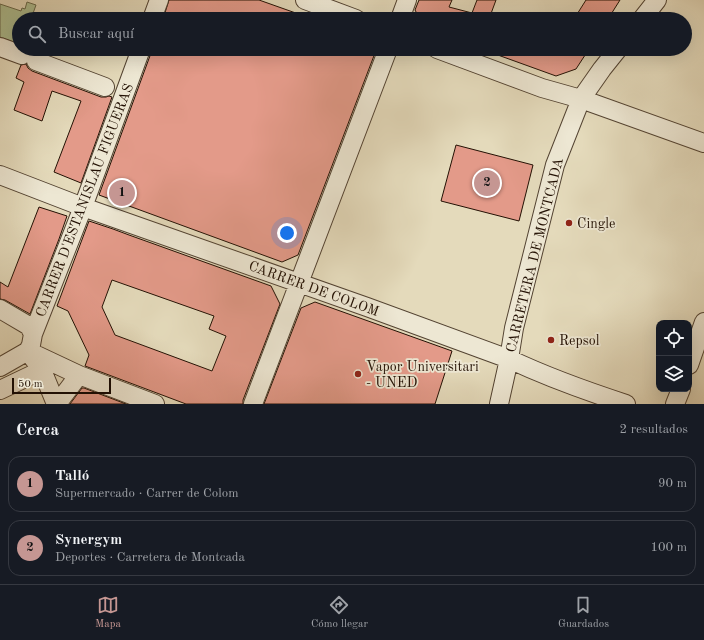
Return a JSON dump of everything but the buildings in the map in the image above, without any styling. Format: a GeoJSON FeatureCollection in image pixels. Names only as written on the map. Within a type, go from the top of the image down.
{"type":"FeatureCollection","features":[{"type":"Feature","properties":{"kind":"street"},"geometry":{"type":"LineString","coordinates":[[155,12],[159,0]]}},
{"type":"Feature","properties":{"kind":"street"},"geometry":{"type":"LineString","coordinates":[[305,0],[337,12]]}},
{"type":"Feature","properties":{"kind":"street"},"geometry":{"type":"LineString","coordinates":[[403,12],[407,0]]}},
{"type":"Feature","properties":{"kind":"street"},"geometry":{"type":"LineString","coordinates":[[648,12],[657,0]]}},
{"type":"Feature","properties":{"kind":"street"},"geometry":{"type":"LineString","coordinates":[[0,47],[12,52]]}},
{"type":"Feature","properties":{"kind":"street"},"geometry":{"type":"LineString","coordinates":[[24,56],[114,91]]}},
{"type":"Feature","properties":{"kind":"street","name":"CARRER D'ESTANISLAU FIGUERAS"},"geometry":{"type":"LineString","coordinates":[[28,351],[33,334],[83,207],[114,91],[136,56]]}},
{"type":"Feature","properties":{"kind":"street"},"geometry":{"type":"LineString","coordinates":[[253,404],[385,56]]}},
{"type":"Feature","properties":{"kind":"street"},"geometry":{"type":"LineString","coordinates":[[456,56],[542,88],[582,99],[704,143]]}},
{"type":"Feature","properties":{"kind":"street","name":"CARRETERA DE MONTCADA"},"geometry":{"type":"LineString","coordinates":[[499,404],[514,328],[555,164],[582,99],[612,56]]}},
{"type":"Feature","properties":{"kind":"street","name":"CARRER DE COLOM"},"geometry":{"type":"LineString","coordinates":[[0,175],[83,207],[509,359],[589,392],[626,404]]}},
{"type":"Feature","properties":{"kind":"street"},"geometry":{"type":"LineString","coordinates":[[0,310],[29,326],[33,334]]}},
{"type":"Feature","properties":{"kind":"street"},"geometry":{"type":"LineString","coordinates":[[692,356],[704,322]]}},
{"type":"Feature","properties":{"kind":"street"},"geometry":{"type":"LineString","coordinates":[[0,367],[28,351]]}},
{"type":"Feature","properties":{"kind":"street"},"geometry":{"type":"LineString","coordinates":[[28,351],[42,370],[57,404],[79,375]]}},
{"type":"Feature","properties":{"kind":"street"},"geometry":{"type":"LineString","coordinates":[[28,351],[79,375],[155,404]]}},
{"type":"Feature","properties":{"kind":"street"},"geometry":{"type":"LineString","coordinates":[[0,390],[42,370]]}},
{"type":"Feature","properties":{"kind":"street"},"geometry":{"type":"LineString","coordinates":[[675,404],[680,392]]}},
{"type":"Feature","properties":{"kind":"green space"},"geometry":{"type":"Polygon","coordinates":[[[27,2],[36,5],[34,12],[12,12],[12,41],[0,37],[0,4],[21,11],[22,8],[25,9],[27,2]]]}},
{"type":"Feature","properties":{"kind":"place","name":"Synergym"},"geometry":{"type":"Point","coordinates":[487,183]}},
{"type":"Feature","properties":{"kind":"place","name":"Talló"},"geometry":{"type":"Point","coordinates":[122,193]}},
{"type":"Feature","properties":{"kind":"place","name":"Cingle"},"geometry":{"type":"Point","coordinates":[569,223]}},
{"type":"Feature","properties":{"kind":"place","name":"Repsol"},"geometry":{"type":"Point","coordinates":[551,340]}},
{"type":"Feature","properties":{"kind":"place","name":"Vapor Universitari - UNED"},"geometry":{"type":"Point","coordinates":[358,374]}}]}
